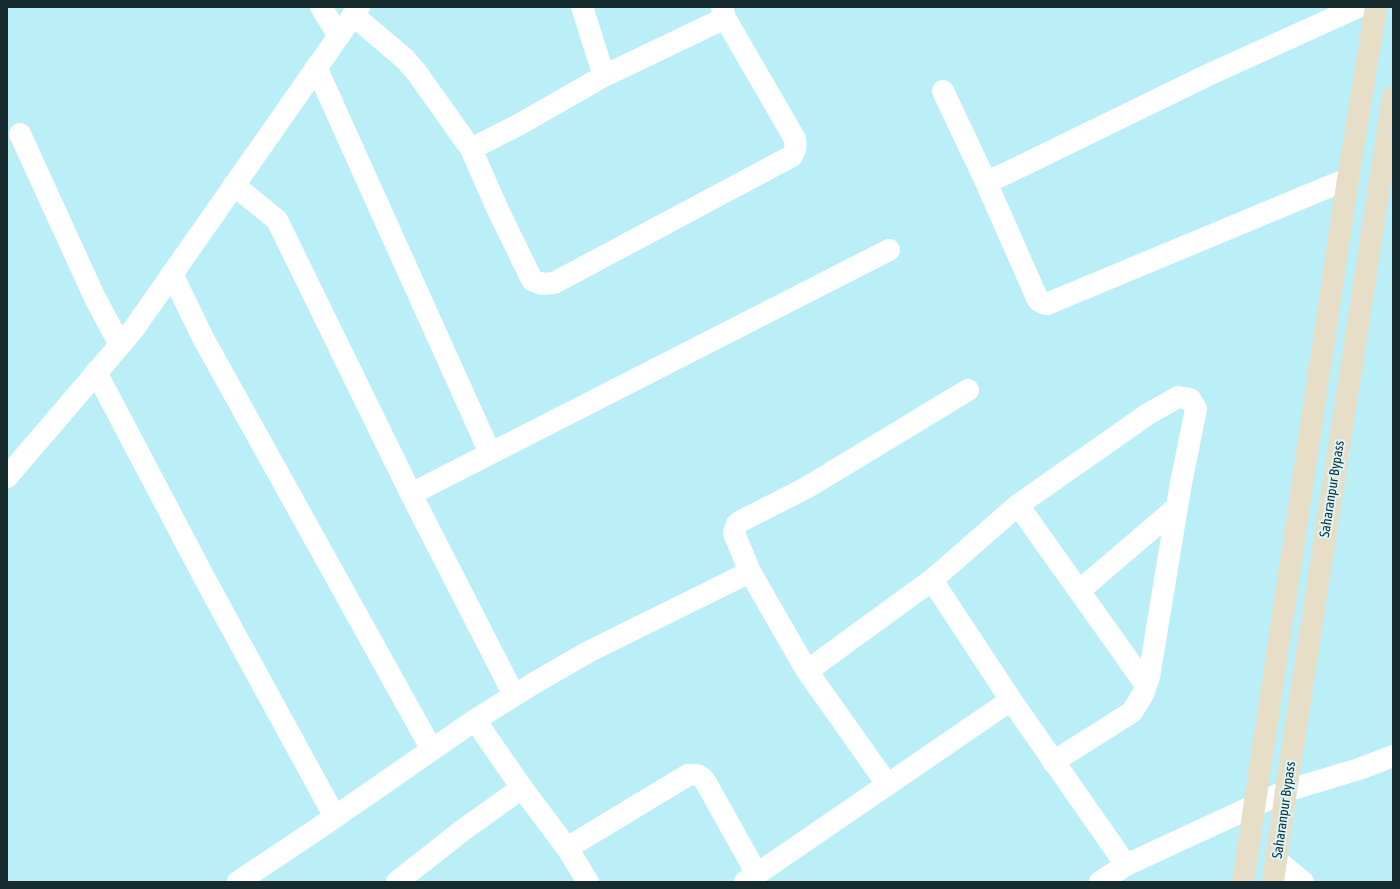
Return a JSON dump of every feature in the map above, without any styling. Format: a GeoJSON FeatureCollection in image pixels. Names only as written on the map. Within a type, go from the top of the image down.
{"type":"FeatureCollection","features":[{"type":"Feature","properties":{"kind":"main road"},"geometry":{"type":"LineString","coordinates":[[1243,882],[1348,179],[1376,7]]}},
{"type":"Feature","properties":{"kind":"main road","name":"Saharanpur Bypass"},"geometry":{"type":"LineString","coordinates":[[1273,882],[1393,101]]}},
{"type":"Feature","properties":{"kind":"street"},"geometry":{"type":"LineString","coordinates":[[321,7],[338,36]]}},
{"type":"Feature","properties":{"kind":"street"},"geometry":{"type":"LineString","coordinates":[[582,7],[604,76]]}},
{"type":"Feature","properties":{"kind":"street"},"geometry":{"type":"LineString","coordinates":[[986,182],[1208,75],[1358,7]]}},
{"type":"Feature","properties":{"kind":"street"},"geometry":{"type":"LineString","coordinates":[[7,477],[133,330],[356,11],[405,59],[417,73],[471,149],[498,210],[532,280],[542,284],[554,284],[792,156],[796,147],[794,139],[724,12],[604,76],[520,124],[471,149]]}},
{"type":"Feature","properties":{"kind":"street"},"geometry":{"type":"LineString","coordinates":[[316,68],[490,453]]}},
{"type":"Feature","properties":{"kind":"street"},"geometry":{"type":"LineString","coordinates":[[942,91],[986,182],[1038,300],[1047,304],[1348,179]]}},
{"type":"Feature","properties":{"kind":"street"},"geometry":{"type":"LineString","coordinates":[[20,134],[95,298],[120,345]]}},
{"type":"Feature","properties":{"kind":"street"},"geometry":{"type":"LineString","coordinates":[[234,185],[277,220],[411,494],[514,695]]}},
{"type":"Feature","properties":{"kind":"street"},"geometry":{"type":"LineString","coordinates":[[411,494],[889,250]]}},
{"type":"Feature","properties":{"kind":"street"},"geometry":{"type":"LineString","coordinates":[[172,274],[207,345],[432,750]]}},
{"type":"Feature","properties":{"kind":"street"},"geometry":{"type":"LineString","coordinates":[[96,372],[206,581],[335,817]]}},
{"type":"Feature","properties":{"kind":"street"},"geometry":{"type":"LineString","coordinates":[[887,784],[807,670],[750,572],[734,533],[737,524],[741,521],[806,488],[968,390]]}},
{"type":"Feature","properties":{"kind":"street"},"geometry":{"type":"LineString","coordinates":[[807,670],[932,580],[1018,505],[1148,414],[1178,397],[1185,397],[1190,399],[1196,409],[1176,508],[1149,677],[1143,694],[1132,712],[1053,762]]}},
{"type":"Feature","properties":{"kind":"street"},"geometry":{"type":"LineString","coordinates":[[1018,505],[1146,685]]}},
{"type":"Feature","properties":{"kind":"street"},"geometry":{"type":"LineString","coordinates":[[1079,591],[1176,508]]}},
{"type":"Feature","properties":{"kind":"street"},"geometry":{"type":"LineString","coordinates":[[238,882],[335,817],[474,720],[514,695],[590,651],[750,572]]}},
{"type":"Feature","properties":{"kind":"street"},"geometry":{"type":"LineString","coordinates":[[932,580],[1053,762],[1126,865]]}},
{"type":"Feature","properties":{"kind":"street"},"geometry":{"type":"LineString","coordinates":[[567,848],[688,775],[695,774],[700,776],[705,781],[751,878],[1011,700]]}},
{"type":"Feature","properties":{"kind":"street"},"geometry":{"type":"LineString","coordinates":[[474,720],[567,848],[588,882]]}},
{"type":"Feature","properties":{"kind":"street"},"geometry":{"type":"LineString","coordinates":[[1100,882],[1126,865],[1286,791],[1359,769],[1393,756]]}},
{"type":"Feature","properties":{"kind":"street"},"geometry":{"type":"LineString","coordinates":[[397,882],[463,830],[522,788]]}},
{"type":"Feature","properties":{"kind":"street"},"geometry":{"type":"LineString","coordinates":[[1276,860],[1303,882]]}}]}
